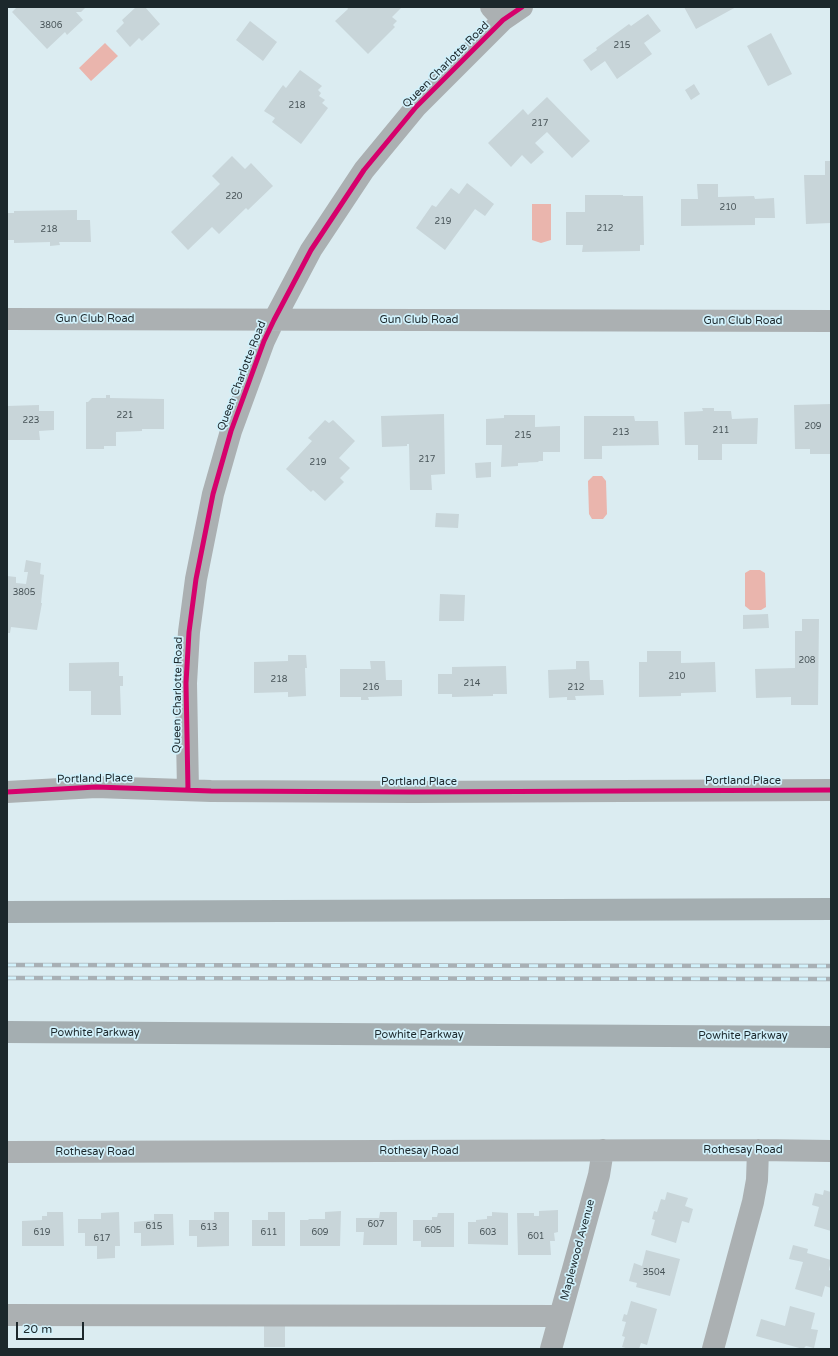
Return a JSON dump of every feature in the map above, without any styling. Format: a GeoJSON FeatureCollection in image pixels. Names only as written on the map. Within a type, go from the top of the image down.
{"type":"FeatureCollection","features":[{"type":"Feature","properties":{"kind":"highway"},"geometry":{"type":"LineString","coordinates":[[7,912],[831,909]]}},
{"type":"Feature","properties":{"kind":"highway","name":"Powhite Parkway"},"geometry":{"type":"LineString","coordinates":[[7,1032],[831,1037]]}},
{"type":"Feature","properties":{"kind":"street","name":"Queen Charlotte Road"},"geometry":{"type":"LineString","coordinates":[[188,790],[186,683],[189,632],[196,579],[213,494],[231,431],[264,341],[311,250],[364,170],[416,107],[497,14],[522,7]]}},
{"type":"Feature","properties":{"kind":"street","name":"Gun Club Road"},"geometry":{"type":"LineString","coordinates":[[7,319],[831,321]]}},
{"type":"Feature","properties":{"kind":"street","name":"Portland Place"},"geometry":{"type":"LineString","coordinates":[[7,792],[96,787],[188,790],[413,792],[831,790]]}},
{"type":"Feature","properties":{"kind":"street","name":"Rothesay Road"},"geometry":{"type":"LineString","coordinates":[[7,1152],[603,1150],[831,1151]]}},
{"type":"Feature","properties":{"kind":"street","name":"Maplewood Avenue"},"geometry":{"type":"LineString","coordinates":[[552,1349],[599,1175],[603,1150]]}},
{"type":"Feature","properties":{"kind":"street"},"geometry":{"type":"LineString","coordinates":[[713,1349],[753,1202],[757,1180],[758,1150]]}},
{"type":"Feature","properties":{"kind":"street"},"geometry":{"type":"LineString","coordinates":[[7,1315],[560,1316]]}},
{"type":"Feature","properties":{"kind":"shaded area"},"geometry":{"type":"Polygon","coordinates":[[[105,43],[118,56],[91,81],[79,68],[105,43]]]}},
{"type":"Feature","properties":{"kind":"shaded area"},"geometry":{"type":"Polygon","coordinates":[[[532,204],[551,204],[551,240],[541,243],[532,240],[532,204]]]}},
{"type":"Feature","properties":{"kind":"shaded area"},"geometry":{"type":"Polygon","coordinates":[[[593,476],[602,476],[606,481],[607,514],[603,519],[592,519],[589,514],[588,481],[593,476]]]}},
{"type":"Feature","properties":{"kind":"shaded area"},"geometry":{"type":"Polygon","coordinates":[[[750,570],[760,570],[765,573],[766,607],[761,610],[750,610],[745,606],[745,573],[750,570]]]}},
{"type":"Feature","properties":{"kind":"building"},"geometry":{"type":"Polygon","coordinates":[[[17,7],[86,7],[81,12],[76,12],[83,20],[67,35],[65,32],[47,49],[12,12],[17,7]]]}},
{"type":"Feature","properties":{"kind":"building"},"geometry":{"type":"Polygon","coordinates":[[[136,7],[145,7],[160,24],[142,41],[139,38],[130,47],[116,31],[124,23],[122,20],[136,7]]]}},
{"type":"Feature","properties":{"kind":"building"},"geometry":{"type":"Polygon","coordinates":[[[347,7],[402,7],[392,17],[397,21],[393,25],[395,27],[368,54],[335,21],[348,9],[347,7]]]}},
{"type":"Feature","properties":{"kind":"building"},"geometry":{"type":"Polygon","coordinates":[[[684,7],[736,7],[696,29],[684,7]]]}},
{"type":"Feature","properties":{"kind":"building"},"geometry":{"type":"Polygon","coordinates":[[[648,14],[661,31],[644,43],[652,54],[617,79],[605,61],[591,71],[583,60],[597,50],[596,48],[629,24],[631,26],[648,14]]]}},
{"type":"Feature","properties":{"kind":"building"},"geometry":{"type":"Polygon","coordinates":[[[250,21],[277,42],[263,61],[236,40],[250,21]]]}},
{"type":"Feature","properties":{"kind":"building"},"geometry":{"type":"Polygon","coordinates":[[[771,33],[792,74],[768,86],[747,46],[771,33]]]}},
{"type":"Feature","properties":{"kind":"building"},"geometry":{"type":"Polygon","coordinates":[[[300,70],[322,86],[318,90],[321,93],[319,96],[325,100],[322,103],[328,108],[301,144],[272,122],[275,118],[264,111],[283,85],[286,88],[300,70]]]}},
{"type":"Feature","properties":{"kind":"building"},"geometry":{"type":"Polygon","coordinates":[[[694,84],[700,94],[691,100],[685,90],[694,84]]]}},
{"type":"Feature","properties":{"kind":"building"},"geometry":{"type":"Polygon","coordinates":[[[547,97],[590,141],[572,158],[547,132],[535,143],[544,152],[531,164],[522,155],[511,167],[488,143],[523,109],[528,115],[547,97]]]}},
{"type":"Feature","properties":{"kind":"building"},"geometry":{"type":"Polygon","coordinates":[[[232,156],[245,169],[251,163],[273,186],[248,210],[246,208],[219,234],[212,227],[188,250],[171,232],[220,184],[212,176],[232,156]]]}},
{"type":"Feature","properties":{"kind":"building"},"geometry":{"type":"Polygon","coordinates":[[[825,161],[831,161],[831,223],[806,224],[804,175],[825,175],[825,161]]]}},
{"type":"Feature","properties":{"kind":"building"},"geometry":{"type":"Polygon","coordinates":[[[467,183],[494,204],[485,216],[475,209],[445,250],[416,228],[432,205],[436,207],[451,188],[459,194],[467,183]]]}},
{"type":"Feature","properties":{"kind":"building"},"geometry":{"type":"Polygon","coordinates":[[[697,184],[718,184],[718,197],[754,196],[755,199],[774,198],[775,218],[755,218],[755,225],[681,226],[681,199],[698,199],[697,184]]]}},
{"type":"Feature","properties":{"kind":"building"},"geometry":{"type":"Polygon","coordinates":[[[585,195],[643,196],[644,245],[640,245],[640,251],[582,252],[583,245],[566,245],[566,212],[585,212],[585,195]]]}},
{"type":"Feature","properties":{"kind":"building"},"geometry":{"type":"Polygon","coordinates":[[[77,210],[77,220],[90,220],[91,242],[59,242],[60,245],[50,246],[50,242],[14,243],[14,240],[7,240],[7,213],[14,213],[14,211],[77,210]]]}},
{"type":"Feature","properties":{"kind":"building"},"geometry":{"type":"Polygon","coordinates":[[[106,395],[110,395],[110,398],[164,399],[164,429],[142,429],[142,431],[116,432],[116,446],[104,446],[104,449],[86,449],[86,402],[92,398],[106,398],[106,395]]]}},
{"type":"Feature","properties":{"kind":"building"},"geometry":{"type":"Polygon","coordinates":[[[831,404],[831,454],[810,454],[810,449],[795,449],[794,405],[831,404]]]}},
{"type":"Feature","properties":{"kind":"building"},"geometry":{"type":"Polygon","coordinates":[[[39,405],[39,411],[54,411],[54,430],[39,431],[40,440],[7,440],[7,406],[39,405]]]}},
{"type":"Feature","properties":{"kind":"building"},"geometry":{"type":"Polygon","coordinates":[[[702,408],[714,408],[714,411],[731,411],[732,419],[758,418],[757,444],[722,444],[722,460],[698,460],[698,445],[685,445],[684,412],[703,411],[702,408]]]}},
{"type":"Feature","properties":{"kind":"building"},"geometry":{"type":"Polygon","coordinates":[[[444,414],[445,474],[431,475],[432,490],[410,490],[409,444],[407,444],[407,446],[382,447],[381,416],[444,414]]]}},
{"type":"Feature","properties":{"kind":"building"},"geometry":{"type":"Polygon","coordinates":[[[504,415],[535,415],[535,427],[560,426],[560,452],[543,452],[543,461],[518,463],[518,466],[501,467],[502,445],[486,445],[486,419],[504,418],[504,415]]]}},
{"type":"Feature","properties":{"kind":"building"},"geometry":{"type":"Polygon","coordinates":[[[584,416],[634,416],[635,421],[658,421],[659,445],[602,446],[602,459],[584,459],[584,416]]]}},
{"type":"Feature","properties":{"kind":"building"},"geometry":{"type":"Polygon","coordinates":[[[325,420],[329,423],[333,420],[355,441],[339,458],[350,468],[340,478],[344,482],[325,501],[313,490],[311,492],[286,469],[312,441],[308,438],[325,420]]]}},
{"type":"Feature","properties":{"kind":"building"},"geometry":{"type":"Polygon","coordinates":[[[491,462],[491,477],[476,478],[475,463],[491,462]]]}},
{"type":"Feature","properties":{"kind":"building"},"geometry":{"type":"Polygon","coordinates":[[[436,513],[459,514],[458,528],[435,527],[436,513]]]}},
{"type":"Feature","properties":{"kind":"building"},"geometry":{"type":"Polygon","coordinates":[[[26,560],[41,563],[40,574],[44,575],[42,603],[37,630],[11,627],[10,633],[7,633],[7,576],[16,577],[16,583],[26,584],[28,572],[24,572],[26,560]]]}},
{"type":"Feature","properties":{"kind":"building"},"geometry":{"type":"Polygon","coordinates":[[[440,594],[465,595],[464,621],[439,621],[440,594]]]}},
{"type":"Feature","properties":{"kind":"building"},"geometry":{"type":"Polygon","coordinates":[[[768,614],[769,628],[743,629],[743,615],[768,614]]]}},
{"type":"Feature","properties":{"kind":"building"},"geometry":{"type":"Polygon","coordinates":[[[802,619],[819,619],[818,705],[791,705],[791,697],[756,698],[755,669],[795,668],[795,631],[802,631],[802,619]]]}},
{"type":"Feature","properties":{"kind":"building"},"geometry":{"type":"Polygon","coordinates":[[[647,651],[681,651],[681,663],[715,662],[716,692],[681,693],[681,696],[639,697],[639,662],[647,662],[647,651]]]}},
{"type":"Feature","properties":{"kind":"building"},"geometry":{"type":"Polygon","coordinates":[[[288,655],[306,655],[306,696],[288,697],[288,692],[254,693],[254,662],[288,661],[288,655]]]}},
{"type":"Feature","properties":{"kind":"building"},"geometry":{"type":"Polygon","coordinates":[[[370,661],[385,661],[386,680],[402,680],[402,696],[368,697],[369,700],[361,700],[361,697],[340,697],[340,669],[371,669],[370,661]]]}},
{"type":"Feature","properties":{"kind":"building"},"geometry":{"type":"Polygon","coordinates":[[[576,661],[589,661],[590,680],[603,680],[604,695],[575,696],[576,700],[567,700],[567,697],[549,698],[548,670],[576,669],[576,661]]]}},
{"type":"Feature","properties":{"kind":"building"},"geometry":{"type":"Polygon","coordinates":[[[119,662],[119,676],[123,676],[123,686],[120,686],[121,715],[91,715],[91,691],[69,691],[69,663],[119,662]]]}},
{"type":"Feature","properties":{"kind":"building"},"geometry":{"type":"Polygon","coordinates":[[[506,666],[507,694],[493,694],[493,696],[452,697],[452,694],[438,694],[438,674],[452,674],[452,667],[506,666]]]}},
{"type":"Feature","properties":{"kind":"building"},"geometry":{"type":"Polygon","coordinates":[[[824,1190],[831,1192],[831,1231],[814,1226],[819,1207],[812,1205],[815,1193],[823,1195],[824,1190]]]}},
{"type":"Feature","properties":{"kind":"building"},"geometry":{"type":"Polygon","coordinates":[[[667,1192],[688,1198],[685,1206],[693,1209],[689,1223],[682,1221],[676,1243],[651,1235],[655,1220],[652,1219],[654,1211],[657,1212],[661,1199],[665,1200],[667,1192]]]}},
{"type":"Feature","properties":{"kind":"building"},"geometry":{"type":"Polygon","coordinates":[[[558,1210],[558,1232],[554,1233],[555,1241],[550,1241],[551,1255],[518,1255],[517,1213],[534,1213],[534,1216],[539,1216],[539,1211],[558,1210]]]}},
{"type":"Feature","properties":{"kind":"building"},"geometry":{"type":"Polygon","coordinates":[[[341,1211],[340,1246],[300,1246],[300,1220],[325,1219],[325,1212],[341,1211]]]}},
{"type":"Feature","properties":{"kind":"building"},"geometry":{"type":"Polygon","coordinates":[[[47,1212],[63,1212],[64,1246],[22,1246],[22,1221],[42,1220],[42,1216],[47,1216],[47,1212]]]}},
{"type":"Feature","properties":{"kind":"building"},"geometry":{"type":"Polygon","coordinates":[[[119,1212],[120,1246],[115,1246],[115,1258],[97,1259],[97,1246],[85,1246],[85,1233],[78,1233],[78,1219],[101,1219],[101,1213],[119,1212]]]}},
{"type":"Feature","properties":{"kind":"building"},"geometry":{"type":"Polygon","coordinates":[[[214,1212],[229,1212],[229,1246],[197,1247],[197,1236],[189,1236],[189,1220],[214,1220],[214,1212]]]}},
{"type":"Feature","properties":{"kind":"building"},"geometry":{"type":"Polygon","coordinates":[[[268,1212],[285,1212],[285,1246],[252,1246],[252,1220],[268,1220],[268,1212]]]}},
{"type":"Feature","properties":{"kind":"building"},"geometry":{"type":"Polygon","coordinates":[[[380,1212],[397,1212],[397,1245],[363,1245],[364,1232],[356,1232],[356,1218],[379,1218],[380,1212]]]}},
{"type":"Feature","properties":{"kind":"building"},"geometry":{"type":"Polygon","coordinates":[[[492,1212],[508,1213],[508,1245],[468,1244],[468,1222],[476,1222],[476,1220],[487,1219],[487,1216],[492,1216],[492,1212]]]}},
{"type":"Feature","properties":{"kind":"building"},"geometry":{"type":"Polygon","coordinates":[[[438,1213],[454,1213],[454,1247],[421,1247],[421,1241],[413,1241],[413,1220],[432,1220],[432,1217],[437,1217],[438,1213]]]}},
{"type":"Feature","properties":{"kind":"building"},"geometry":{"type":"Polygon","coordinates":[[[154,1214],[173,1214],[174,1245],[141,1246],[141,1233],[134,1233],[134,1222],[154,1220],[154,1214]]]}},
{"type":"Feature","properties":{"kind":"building"},"geometry":{"type":"Polygon","coordinates":[[[793,1245],[808,1249],[807,1253],[831,1260],[829,1270],[831,1271],[831,1288],[825,1286],[822,1297],[795,1289],[803,1262],[789,1259],[793,1245]]]}},
{"type":"Feature","properties":{"kind":"building"},"geometry":{"type":"Polygon","coordinates":[[[646,1250],[680,1259],[670,1296],[636,1287],[637,1283],[629,1281],[634,1263],[642,1266],[646,1250]]]}},
{"type":"Feature","properties":{"kind":"building"},"geometry":{"type":"Polygon","coordinates":[[[631,1301],[657,1309],[647,1345],[641,1343],[639,1349],[622,1347],[625,1337],[622,1336],[626,1322],[622,1321],[624,1314],[627,1315],[631,1301]]]}},
{"type":"Feature","properties":{"kind":"building"},"geometry":{"type":"Polygon","coordinates":[[[790,1306],[815,1313],[811,1329],[818,1330],[814,1348],[806,1346],[803,1349],[756,1336],[761,1319],[785,1326],[790,1306]]]}},
{"type":"Feature","properties":{"kind":"building"},"geometry":{"type":"Polygon","coordinates":[[[285,1322],[285,1347],[264,1347],[264,1323],[285,1322]]]}},
{"type":"Feature","properties":{"kind":"railway"},"geometry":{"type":"LineString","coordinates":[[7,965],[831,966]]}},
{"type":"Feature","properties":{"kind":"railway"},"geometry":{"type":"LineString","coordinates":[[7,978],[831,979]]}},
{"type":"Feature","properties":{"kind":"cycle path"},"geometry":{"type":"LineString","coordinates":[[188,790],[186,683],[189,632],[196,579],[213,494],[231,431],[264,341],[311,250],[364,170],[416,107],[503,20],[522,7]]}},
{"type":"Feature","properties":{"kind":"cycle path"},"geometry":{"type":"LineString","coordinates":[[7,792],[96,787],[211,791],[413,792],[831,790]]}}]}
